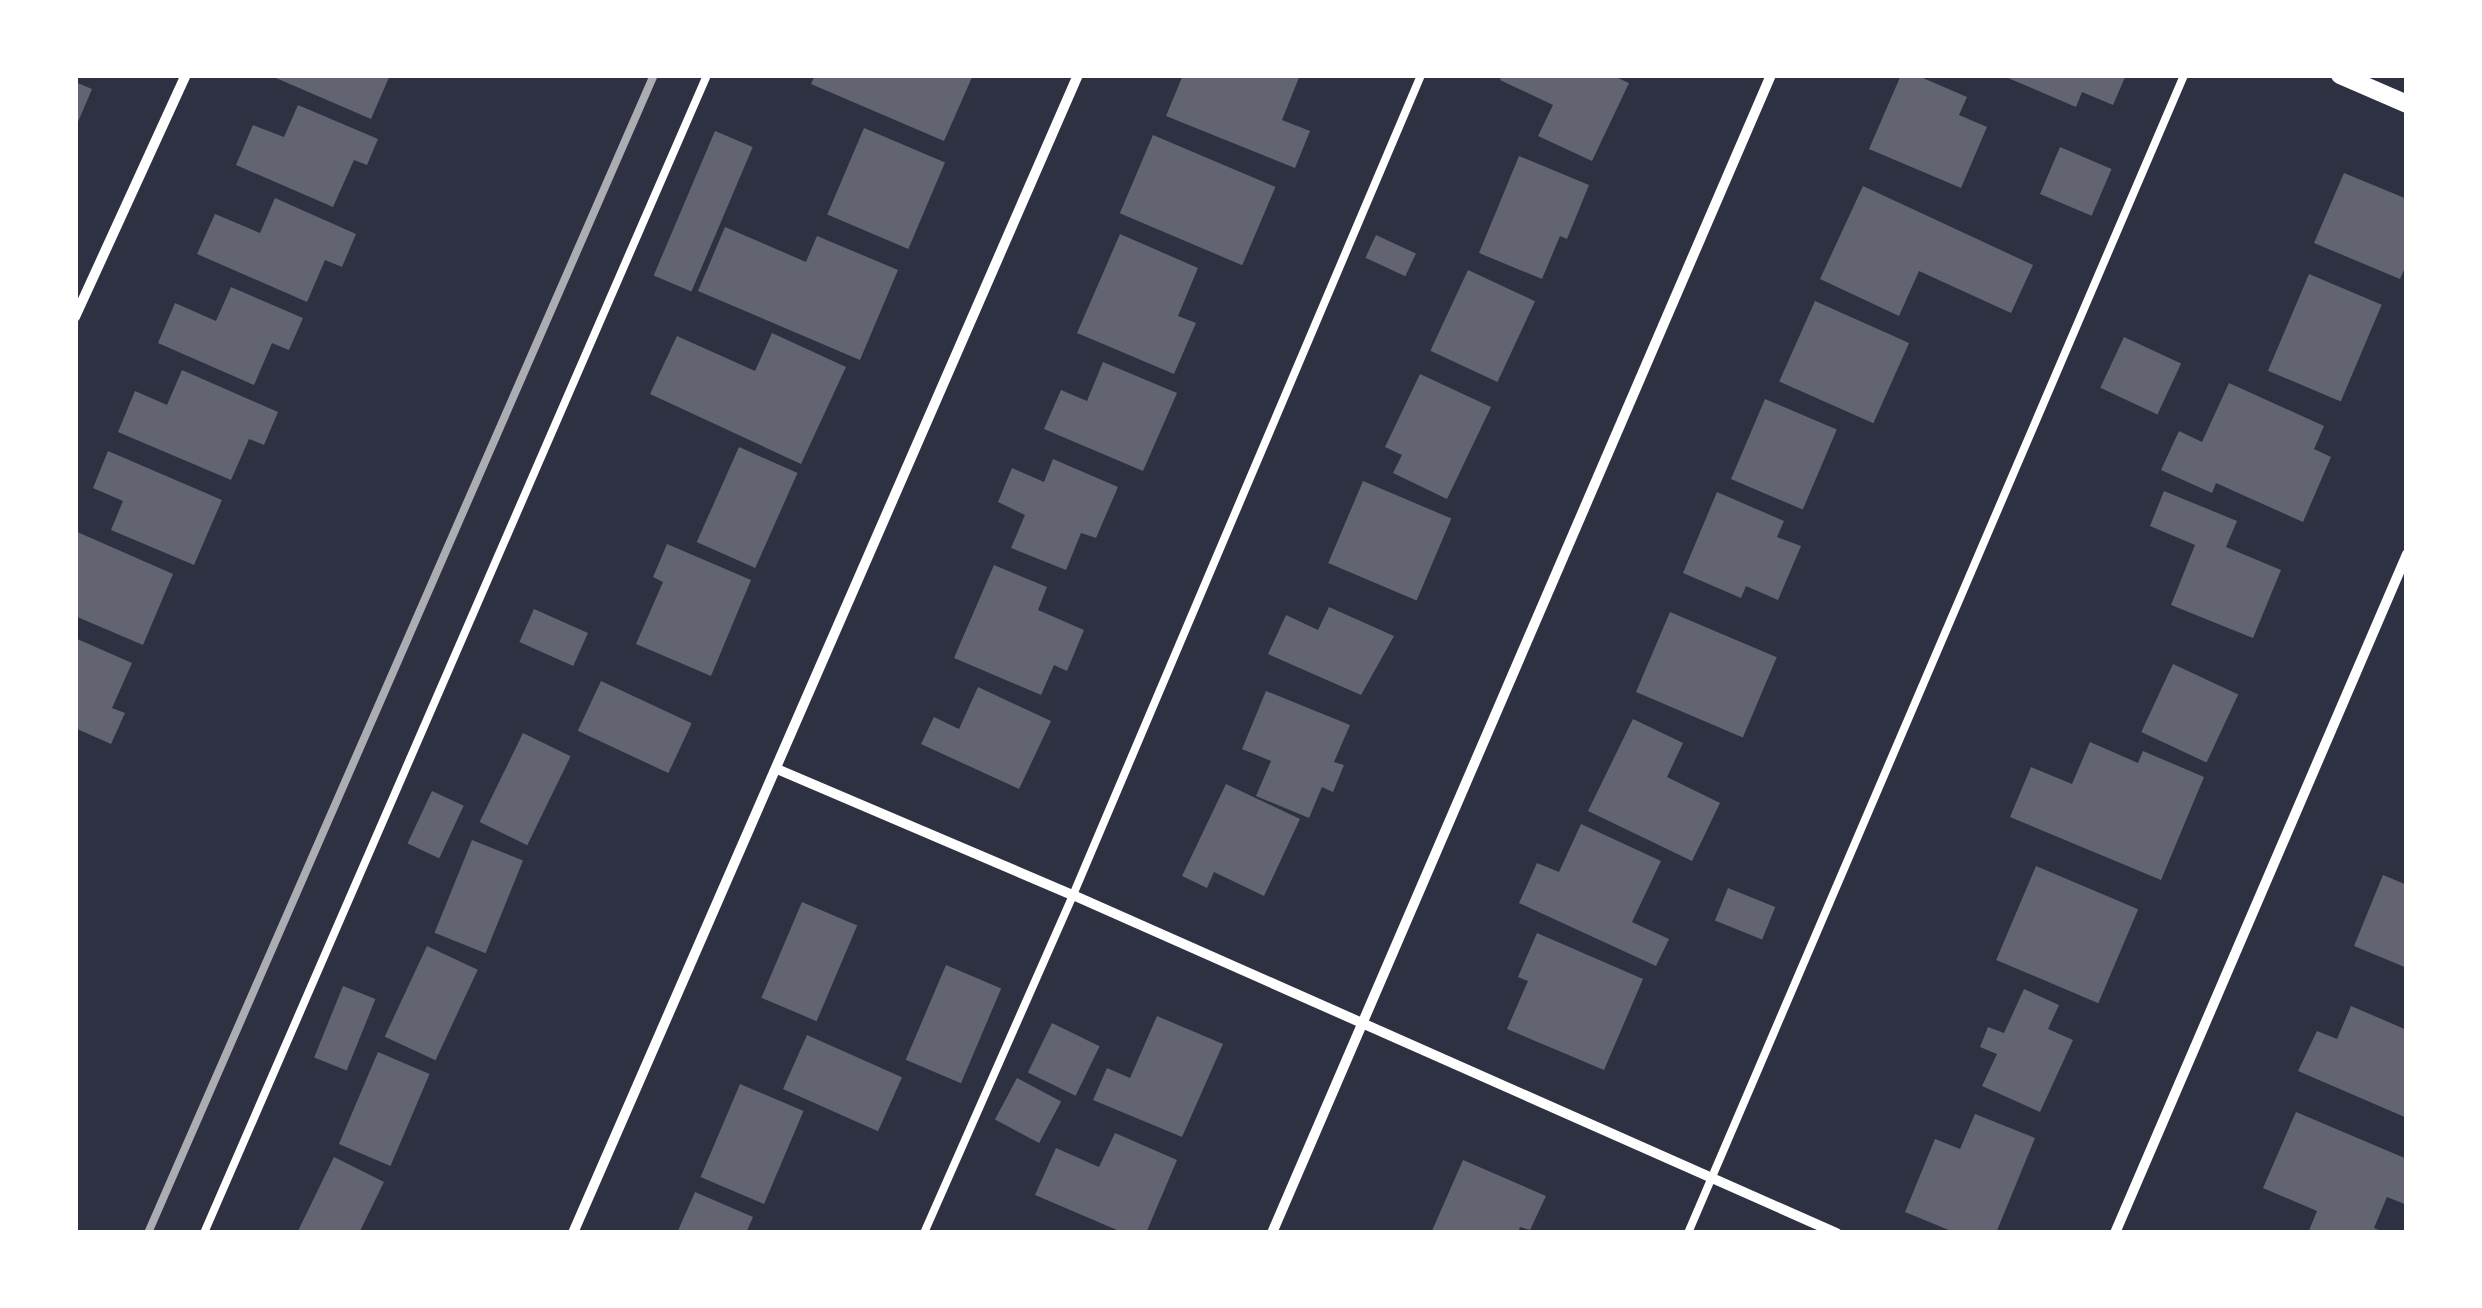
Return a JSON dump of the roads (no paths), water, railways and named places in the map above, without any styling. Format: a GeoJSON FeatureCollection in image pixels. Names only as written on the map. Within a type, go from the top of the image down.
{"type":"FeatureCollection","features":[{"type":"Feature","properties":{"kind":"street"},"geometry":{"type":"LineString","coordinates":[[75,318],[186,75]]}},
{"type":"Feature","properties":{"kind":"street"},"geometry":{"type":"LineString","coordinates":[[573,1233],[1078,75]]}},
{"type":"Feature","properties":{"kind":"street"},"geometry":{"type":"LineString","coordinates":[[1272,1233],[1771,75]]}},
{"type":"Feature","properties":{"kind":"street"},"geometry":{"type":"LineString","coordinates":[[2340,75],[2407,104]]}},
{"type":"Feature","properties":{"kind":"street"},"geometry":{"type":"LineString","coordinates":[[2115,1233],[2407,554]]}},
{"type":"Feature","properties":{"kind":"street"},"geometry":{"type":"LineString","coordinates":[[777,769],[1073,895],[1836,1233]]}},
{"type":"Feature","properties":{"kind":"lane"},"geometry":{"type":"LineString","coordinates":[[204,1233],[707,75]]}},
{"type":"Feature","properties":{"kind":"lane"},"geometry":{"type":"LineString","coordinates":[[924,1233],[1073,895],[1421,75]]}},
{"type":"Feature","properties":{"kind":"lane"},"geometry":{"type":"LineString","coordinates":[[1688,1233],[2184,75]]}},
{"type":"Feature","properties":{"kind":"railway"},"geometry":{"type":"LineString","coordinates":[[148,1233],[654,75]]}}]}
